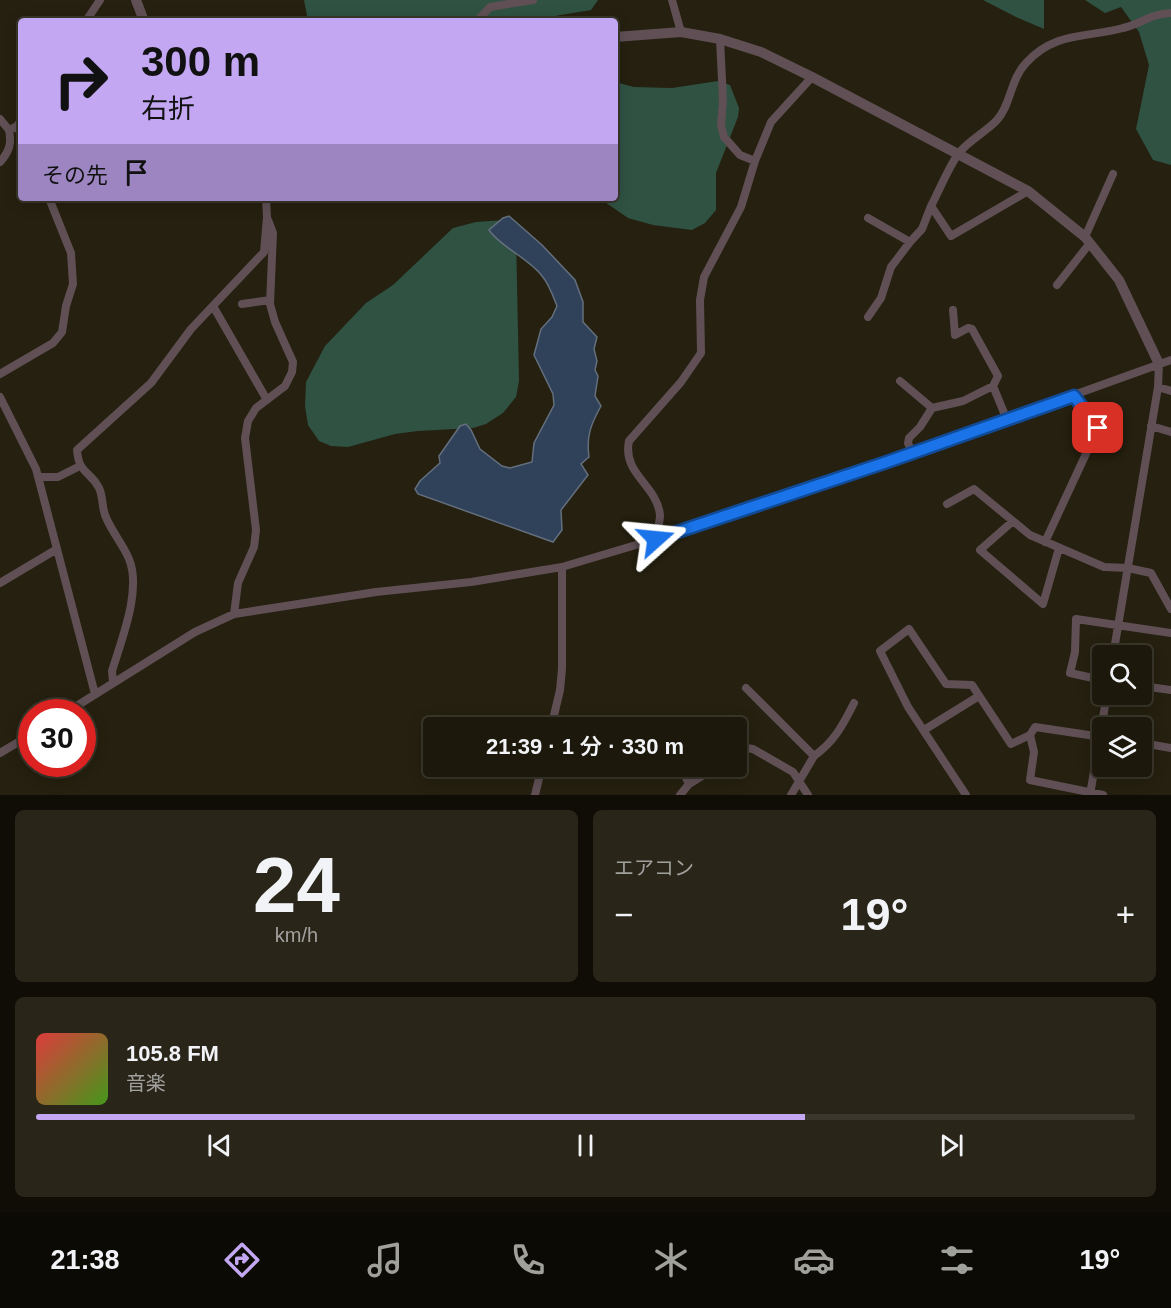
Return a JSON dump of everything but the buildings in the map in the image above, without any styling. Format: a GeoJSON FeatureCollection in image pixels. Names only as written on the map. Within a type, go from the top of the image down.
{"type":"FeatureCollection","features":[{"type":"Feature","properties":{"kind":"street"},"geometry":{"type":"LineString","coordinates":[[88,18],[100,0]]}},
{"type":"Feature","properties":{"kind":"street"},"geometry":{"type":"LineString","coordinates":[[136,0],[143,18]]}},
{"type":"Feature","properties":{"kind":"street"},"geometry":{"type":"LineString","coordinates":[[480,18],[490,7],[533,0]]}},
{"type":"Feature","properties":{"kind":"street"},"geometry":{"type":"LineString","coordinates":[[672,0],[681,32]]}},
{"type":"Feature","properties":{"kind":"street"},"geometry":{"type":"LineString","coordinates":[[867,317],[881,298],[891,267],[922,229],[931,206],[959,153],[998,119],[1014,78],[1027,62],[1049,44],[1070,36],[1122,29],[1136,25],[1149,17],[1171,13]]}},
{"type":"Feature","properties":{"kind":"street"},"geometry":{"type":"LineString","coordinates":[[618,37],[681,32],[720,39],[761,52],[959,153],[1028,191],[1087,240],[1119,280],[1159,364],[1158,387],[1115,645]]}},
{"type":"Feature","properties":{"kind":"street"},"geometry":{"type":"LineString","coordinates":[[720,39],[723,100],[721,125],[724,137],[740,155],[755,161]]}},
{"type":"Feature","properties":{"kind":"street"},"geometry":{"type":"LineString","coordinates":[[656,539],[660,515],[656,501],[629,463],[627,452],[629,441],[681,382],[701,353],[700,300],[704,277],[741,207],[755,161],[771,122],[812,77]]}},
{"type":"Feature","properties":{"kind":"street"},"geometry":{"type":"LineString","coordinates":[[0,119],[17,127],[8,152],[0,162]]}},
{"type":"Feature","properties":{"kind":"street"},"geometry":{"type":"LineString","coordinates":[[1057,285],[1087,240],[1113,174]]}},
{"type":"Feature","properties":{"kind":"street"},"geometry":{"type":"LineString","coordinates":[[931,206],[951,236],[1028,191]]}},
{"type":"Feature","properties":{"kind":"street"},"geometry":{"type":"LineString","coordinates":[[0,374],[53,343],[62,332],[66,306],[73,284],[71,253],[50,201]]}},
{"type":"Feature","properties":{"kind":"street"},"geometry":{"type":"LineString","coordinates":[[112,682],[111,671],[132,593],[132,571],[129,559],[115,537],[105,514],[99,488],[80,466],[77,450],[151,383],[191,329],[264,252],[266,201]]}},
{"type":"Feature","properties":{"kind":"street"},"geometry":{"type":"LineString","coordinates":[[234,614],[238,583],[254,547],[256,530],[245,438],[248,421],[256,408],[285,386],[292,372],[293,362],[275,322],[270,300],[273,233],[267,217]]}},
{"type":"Feature","properties":{"kind":"street"},"geometry":{"type":"LineString","coordinates":[[868,218],[910,242]]}},
{"type":"Feature","properties":{"kind":"street"},"geometry":{"type":"LineString","coordinates":[[242,304],[270,300]]}},
{"type":"Feature","properties":{"kind":"street"},"geometry":{"type":"LineString","coordinates":[[213,306],[267,400]]}},
{"type":"Feature","properties":{"kind":"street"},"geometry":{"type":"LineString","coordinates":[[912,453],[908,443],[909,438],[921,428],[932,408],[963,401],[993,386],[998,376],[972,329],[968,328],[955,334],[953,310]]}},
{"type":"Feature","properties":{"kind":"street"},"geometry":{"type":"LineString","coordinates":[[87,699],[195,633],[234,614],[376,592],[471,582],[562,567],[656,539],[912,453],[1171,360]]}},
{"type":"Feature","properties":{"kind":"street"},"geometry":{"type":"LineString","coordinates":[[900,381],[932,408]]}},
{"type":"Feature","properties":{"kind":"street"},"geometry":{"type":"LineString","coordinates":[[993,386],[1007,420]]}},
{"type":"Feature","properties":{"kind":"street"},"geometry":{"type":"LineString","coordinates":[[1158,387],[1171,391]]}},
{"type":"Feature","properties":{"kind":"street"},"geometry":{"type":"LineString","coordinates":[[1045,542],[1098,428],[1074,396]]}},
{"type":"Feature","properties":{"kind":"street"},"geometry":{"type":"LineString","coordinates":[[0,397],[38,477],[95,694]]}},
{"type":"Feature","properties":{"kind":"street"},"geometry":{"type":"LineString","coordinates":[[1151,426],[1171,432]]}},
{"type":"Feature","properties":{"kind":"street"},"geometry":{"type":"LineString","coordinates":[[38,477],[58,477],[80,466]]}},
{"type":"Feature","properties":{"kind":"street"},"geometry":{"type":"LineString","coordinates":[[947,504],[975,489],[1030,535],[1104,567],[1128,568],[1151,573],[1171,609]]}},
{"type":"Feature","properties":{"kind":"street"},"geometry":{"type":"LineString","coordinates":[[1013,521],[980,550],[1043,604],[1059,548]]}},
{"type":"Feature","properties":{"kind":"street"},"geometry":{"type":"LineString","coordinates":[[0,583],[57,549]]}},
{"type":"Feature","properties":{"kind":"street"},"geometry":{"type":"LineString","coordinates":[[554,717],[562,669],[562,567]]}},
{"type":"Feature","properties":{"kind":"street"},"geometry":{"type":"LineString","coordinates":[[1092,678],[1070,673],[1075,652],[1076,618],[1171,633]]}},
{"type":"Feature","properties":{"kind":"street"},"geometry":{"type":"LineString","coordinates":[[966,795],[908,707],[880,651],[909,629],[946,684],[972,685],[1011,744],[1030,735],[1035,727],[1092,736]]}},
{"type":"Feature","properties":{"kind":"street"},"geometry":{"type":"LineString","coordinates":[[1152,687],[1171,690]]}},
{"type":"Feature","properties":{"kind":"street"},"geometry":{"type":"LineString","coordinates":[[746,688],[814,756]]}},
{"type":"Feature","properties":{"kind":"street"},"geometry":{"type":"LineString","coordinates":[[924,730],[979,696]]}},
{"type":"Feature","properties":{"kind":"street"},"geometry":{"type":"LineString","coordinates":[[791,795],[814,756],[828,746],[841,729],[854,703]]}},
{"type":"Feature","properties":{"kind":"street"},"geometry":{"type":"LineString","coordinates":[[1030,735],[1034,752],[1029,780],[1103,795]]}},
{"type":"Feature","properties":{"kind":"street"},"geometry":{"type":"LineString","coordinates":[[0,753],[18,742]]}},
{"type":"Feature","properties":{"kind":"street"},"geometry":{"type":"LineString","coordinates":[[1152,744],[1171,747]]}},
{"type":"Feature","properties":{"kind":"street"},"geometry":{"type":"LineString","coordinates":[[747,748],[753,749],[793,772],[808,795]]}},
{"type":"Feature","properties":{"kind":"street"},"geometry":{"type":"LineString","coordinates":[[535,795],[539,777]]}},
{"type":"Feature","properties":{"kind":"street"},"geometry":{"type":"LineString","coordinates":[[680,795],[688,781],[696,777]]}},
{"type":"Feature","properties":{"kind":"street"},"geometry":{"type":"LineString","coordinates":[[1090,794],[1093,777]]}},
{"type":"Feature","properties":{"kind":"green space"},"geometry":{"type":"Polygon","coordinates":[[[304,0],[598,0],[591,10],[543,18],[307,18],[304,0]]]}},
{"type":"Feature","properties":{"kind":"green space"},"geometry":{"type":"Polygon","coordinates":[[[983,0],[1044,0],[1044,29],[1016,17],[983,0]]]}},
{"type":"Feature","properties":{"kind":"green space"},"geometry":{"type":"Polygon","coordinates":[[[1085,0],[1171,0],[1171,165],[1153,160],[1136,129],[1149,65],[1139,32],[1121,7],[1105,13],[1085,0]]]}},
{"type":"Feature","properties":{"kind":"green space"},"geometry":{"type":"Polygon","coordinates":[[[718,81],[730,85],[739,108],[738,117],[716,173],[716,210],[705,223],[692,230],[653,225],[628,218],[603,201],[618,201],[618,83],[634,87],[672,88],[718,81]]]}},
{"type":"Feature","properties":{"kind":"green space"},"geometry":{"type":"Polygon","coordinates":[[[505,220],[516,235],[519,381],[516,397],[503,413],[486,424],[473,428],[395,434],[348,447],[331,446],[319,441],[308,425],[305,406],[306,382],[325,346],[366,303],[393,285],[453,228],[476,222],[505,220]]]}},
{"type":"Feature","properties":{"kind":"water"},"geometry":{"type":"Polygon","coordinates":[[[509,216],[542,245],[575,280],[583,302],[583,322],[597,337],[594,349],[597,361],[595,370],[598,376],[595,396],[601,406],[590,430],[589,457],[581,464],[588,475],[561,510],[562,530],[553,542],[418,494],[415,489],[420,481],[440,463],[439,456],[460,426],[466,424],[480,449],[502,466],[510,468],[532,462],[534,443],[554,405],[553,394],[534,355],[541,329],[552,317],[557,306],[551,290],[537,270],[500,242],[489,230],[503,218],[509,216]]]}},
{"type":"Feature","properties":{"kind":"route"},"geometry":{"type":"LineString","coordinates":[[656,539],[887,462],[1074,396],[1098,428]]}}]}
